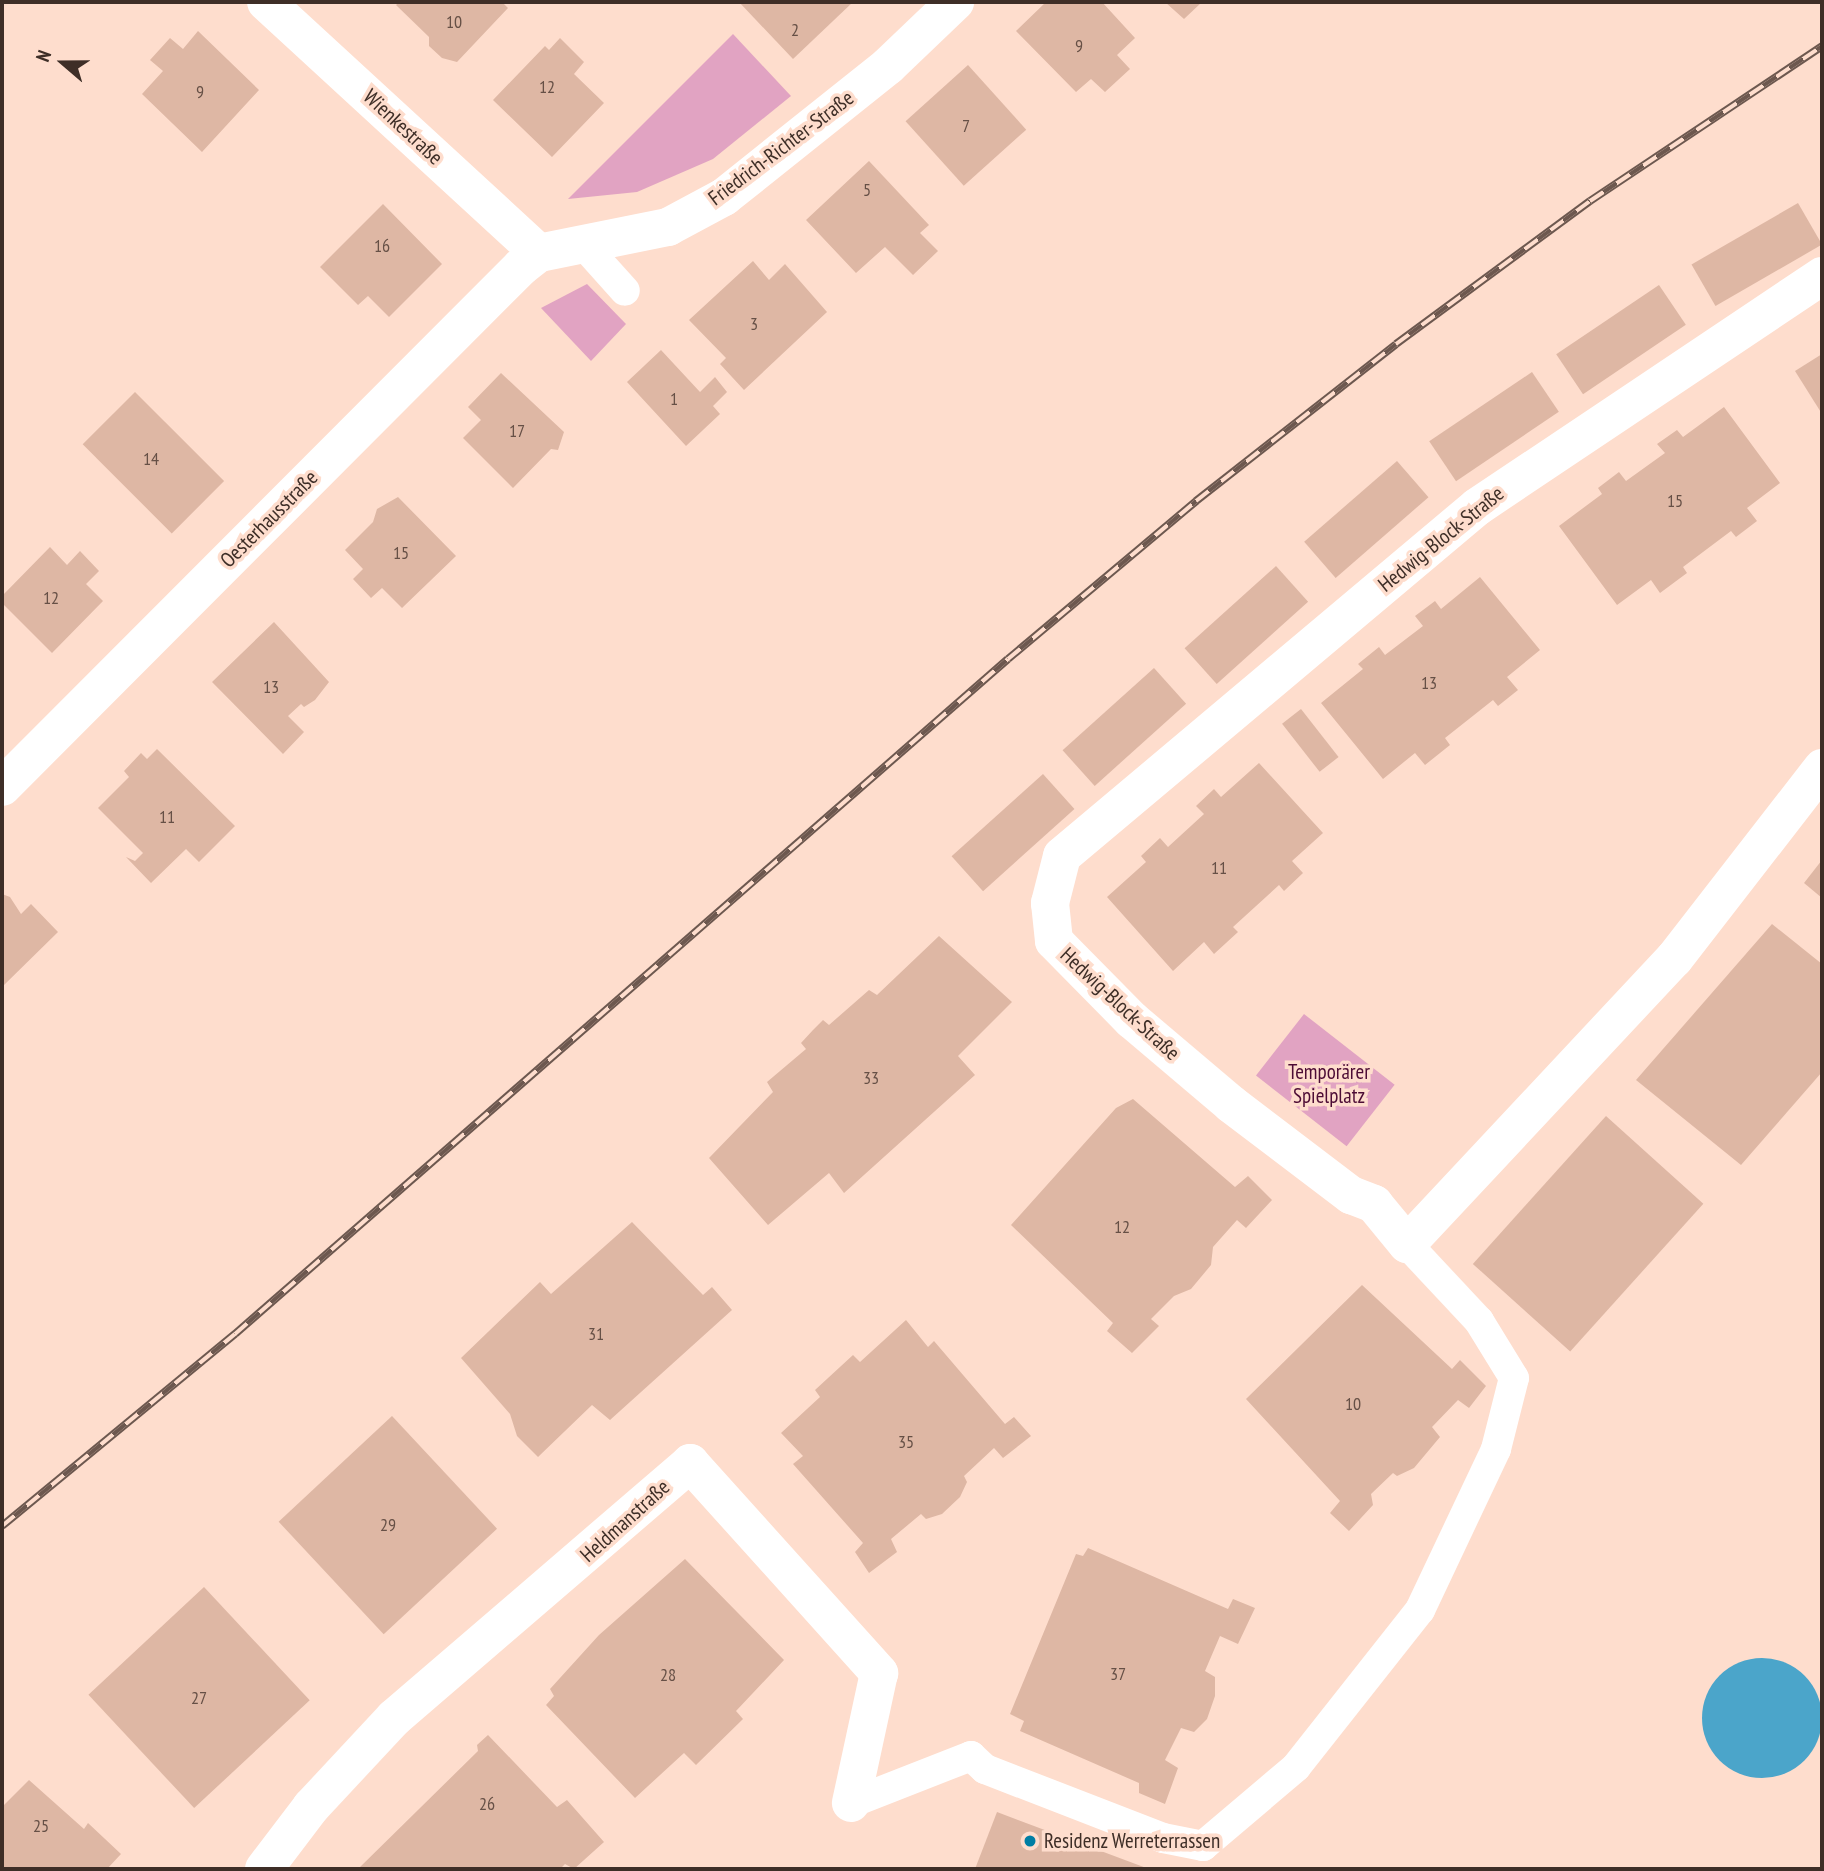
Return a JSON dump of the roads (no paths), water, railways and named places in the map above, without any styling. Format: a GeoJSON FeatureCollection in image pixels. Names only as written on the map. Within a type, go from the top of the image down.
{"type":"FeatureCollection","features":[{"type":"Feature","properties":{"kind":"street","name":"Wienkestraße"},"geometry":{"type":"LineString","coordinates":[[267,2],[539,253]]}},
{"type":"Feature","properties":{"kind":"street","name":"Friedrich-Richter-Straße"},"geometry":{"type":"LineString","coordinates":[[539,253],[668,227],[724,197],[887,66],[955,2]]}},
{"type":"Feature","properties":{"kind":"street","name":"Oesterhausstraße"},"geometry":{"type":"LineString","coordinates":[[2,787],[539,253]]}},
{"type":"Feature","properties":{"kind":"street","name":"Hedwig-Block-Straße"},"geometry":{"type":"LineString","coordinates":[[1406,1244],[1374,1204],[1351,1195],[1253,1121],[1132,1020],[1054,941],[1050,903],[1062,856],[1477,507],[1822,276]]}},
{"type":"Feature","properties":{"kind":"street"},"geometry":{"type":"LineString","coordinates":[[1406,1244],[1674,959],[1822,768]]}},
{"type":"Feature","properties":{"kind":"street","name":"Heldmanstraße"},"geometry":{"type":"LineString","coordinates":[[264,1869],[311,1807],[394,1718],[690,1463],[880,1673],[851,1803]]}},
{"type":"Feature","properties":{"kind":"lane"},"geometry":{"type":"LineString","coordinates":[[582,243],[625,291]]}},
{"type":"Feature","properties":{"kind":"lane"},"geometry":{"type":"LineString","coordinates":[[851,1803],[971,1756],[985,1769],[1163,1838],[1203,1846],[1296,1767],[1420,1610],[1496,1449],[1514,1378],[1479,1321],[1406,1244]]}},
{"type":"Feature","properties":{"kind":"water"},"geometry":{"type":"Polygon","coordinates":[[[1762,1658],[1785,1663],[1804,1676],[1817,1695],[1822,1718],[1817,1741],[1804,1760],[1785,1773],[1762,1778],[1739,1773],[1720,1760],[1707,1741],[1702,1718],[1707,1695],[1720,1676],[1739,1663],[1762,1658]]]}},
{"type":"Feature","properties":{"kind":"railway"},"geometry":{"type":"LineString","coordinates":[[2,1526],[235,1334],[1008,659],[1196,501],[1396,344],[1590,201],[1822,46]]}},
{"type":"Feature","properties":{"kind":"place","name":"Residenz Werreterrassen"},"geometry":{"type":"Point","coordinates":[1030,1841]}},
{"type":"Feature","properties":{"kind":"park label","name":"Temporärer Spielplatz"},"geometry":{"type":"Point","coordinates":[1329,1084]}}]}
